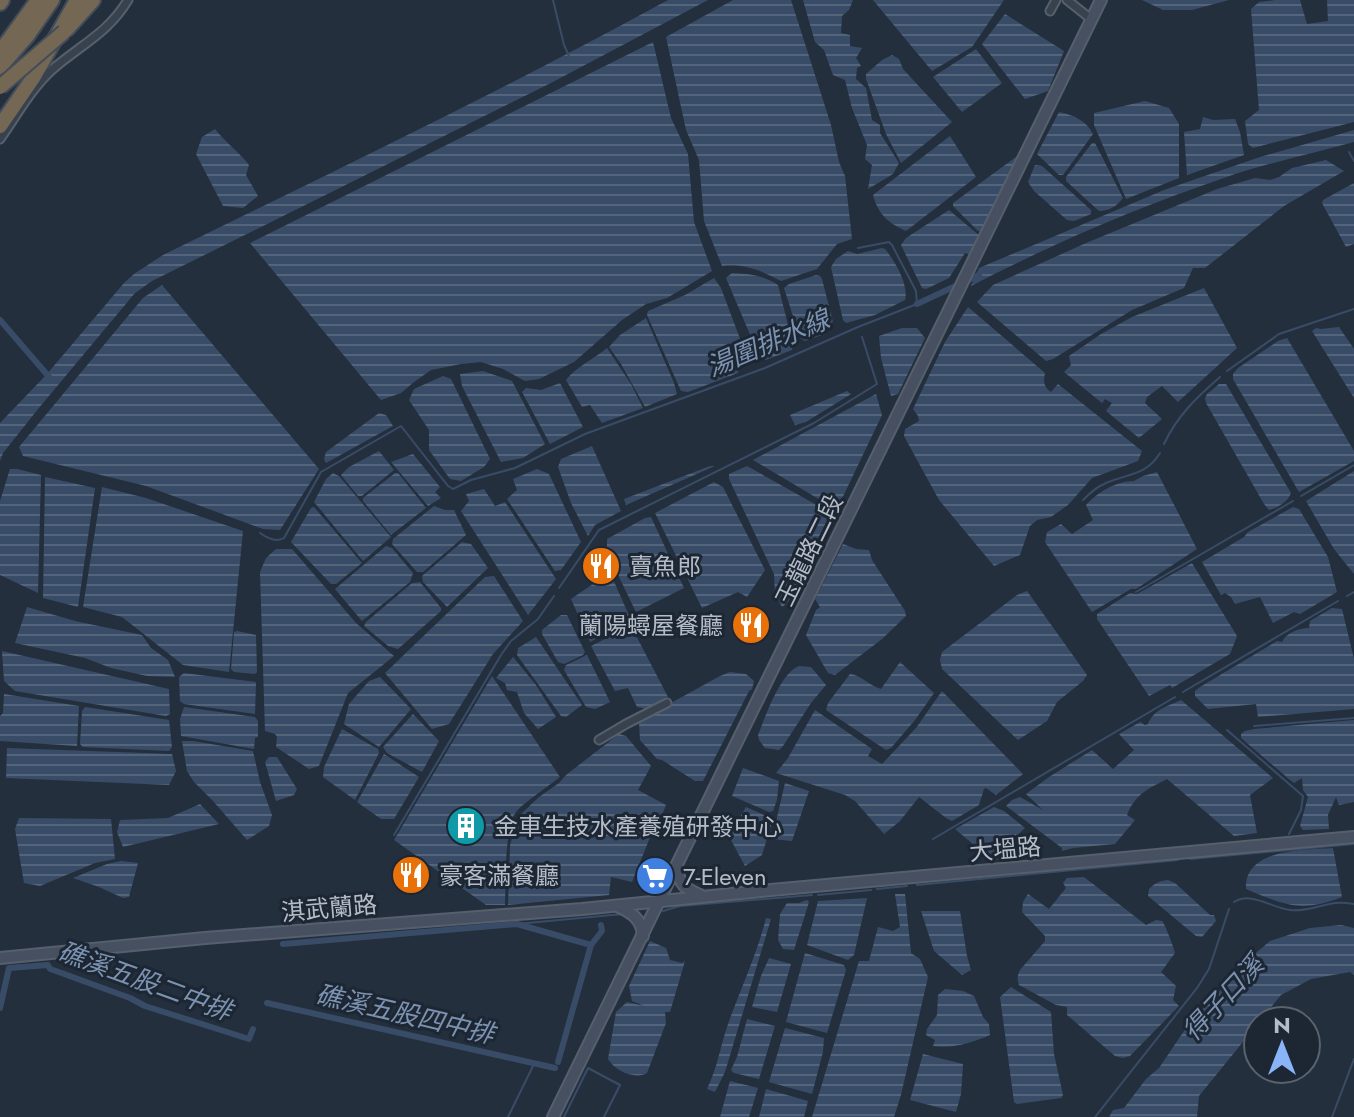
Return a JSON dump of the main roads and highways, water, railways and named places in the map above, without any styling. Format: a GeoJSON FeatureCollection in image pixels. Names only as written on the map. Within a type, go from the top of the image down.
{"type":"FeatureCollection","features":[{"type":"Feature","properties":{"kind":"highway"},"geometry":{"type":"LineString","coordinates":[[0,52],[38,0]]}},
{"type":"Feature","properties":{"kind":"highway"},"geometry":{"type":"LineString","coordinates":[[0,67],[52,0]]}},
{"type":"Feature","properties":{"kind":"highway"},"geometry":{"type":"LineString","coordinates":[[0,126],[33,78],[77,0]]}},
{"type":"Feature","properties":{"kind":"highway"},"geometry":{"type":"LineString","coordinates":[[0,87],[64,32],[93,0]]}},
{"type":"Feature","properties":{"kind":"water"},"geometry":{"type":"Polygon","coordinates":[[[668,0],[708,0],[549,84],[152,281],[135,293],[38,409],[0,461],[0,423],[134,274],[163,255],[480,99],[668,0]]]}},
{"type":"Feature","properties":{"kind":"water"},"geometry":{"type":"Polygon","coordinates":[[[733,0],[791,0],[845,176],[852,239],[837,244],[817,269],[781,281],[753,269],[722,266],[704,221],[699,160],[686,130],[666,37],[733,0]]]}},
{"type":"Feature","properties":{"kind":"water"},"geometry":{"type":"Polygon","coordinates":[[[803,0],[853,0],[842,16],[841,33],[850,35],[850,46],[862,48],[856,58],[861,66],[857,68],[856,79],[866,88],[872,120],[880,125],[880,133],[899,163],[893,174],[868,189],[872,165],[865,159],[867,145],[845,80],[833,75],[824,50],[815,42],[803,0]]]}},
{"type":"Feature","properties":{"kind":"water"},"geometry":{"type":"Polygon","coordinates":[[[873,0],[1004,0],[972,47],[932,71],[873,0]]]}},
{"type":"Feature","properties":{"kind":"water"},"geometry":{"type":"Polygon","coordinates":[[[1142,0],[1229,0],[1192,10],[1163,10],[1142,0]]]}},
{"type":"Feature","properties":{"kind":"water"},"geometry":{"type":"Polygon","coordinates":[[[1300,0],[1307,24],[1328,21],[1327,0],[1354,0],[1354,122],[1253,148],[1248,144],[1245,121],[1259,110],[1251,9],[1259,2],[1300,0]]]}},
{"type":"Feature","properties":{"kind":"water"},"geometry":{"type":"Polygon","coordinates":[[[1005,14],[1064,51],[1048,91],[1025,99],[982,44],[1005,14]]]}},
{"type":"Feature","properties":{"kind":"water"},"geometry":{"type":"Polygon","coordinates":[[[653,42],[671,118],[688,154],[694,222],[712,271],[667,298],[646,304],[622,320],[574,362],[539,379],[525,381],[481,362],[461,364],[431,370],[401,393],[381,400],[250,243],[653,42]]]}},
{"type":"Feature","properties":{"kind":"water"},"geometry":{"type":"Polygon","coordinates":[[[976,49],[1002,83],[962,112],[933,77],[976,49]]]}},
{"type":"Feature","properties":{"kind":"water"},"geometry":{"type":"Polygon","coordinates":[[[892,55],[899,59],[903,69],[952,122],[901,163],[886,134],[866,79],[866,74],[892,55]]]}},
{"type":"Feature","properties":{"kind":"water"},"geometry":{"type":"Polygon","coordinates":[[[1145,101],[1169,108],[1179,124],[1179,178],[1126,199],[1094,125],[1094,113],[1145,101]]]}},
{"type":"Feature","properties":{"kind":"water"},"geometry":{"type":"Polygon","coordinates":[[[1059,112],[1079,119],[1093,134],[1063,175],[1059,175],[1037,154],[1059,112]]]}},
{"type":"Feature","properties":{"kind":"water"},"geometry":{"type":"Polygon","coordinates":[[[1203,117],[1235,119],[1244,155],[1187,175],[1184,132],[1200,129],[1203,117]]]}},
{"type":"Feature","properties":{"kind":"water"},"geometry":{"type":"Polygon","coordinates":[[[215,129],[249,165],[246,175],[258,196],[243,208],[223,206],[196,154],[202,137],[215,129]]]}},
{"type":"Feature","properties":{"kind":"water"},"geometry":{"type":"Polygon","coordinates":[[[1354,130],[1354,142],[1240,173],[1160,201],[1064,241],[971,286],[979,268],[1164,190],[1260,157],[1354,130]]]}},
{"type":"Feature","properties":{"kind":"water"},"geometry":{"type":"Polygon","coordinates":[[[950,136],[976,177],[906,231],[894,225],[881,213],[873,195],[950,136]]]}},
{"type":"Feature","properties":{"kind":"water"},"geometry":{"type":"Polygon","coordinates":[[[1095,143],[1123,198],[1103,211],[1099,211],[1066,181],[1095,143]]]}},
{"type":"Feature","properties":{"kind":"water"},"geometry":{"type":"Polygon","coordinates":[[[1020,154],[983,232],[978,231],[953,203],[1020,154]]]}},
{"type":"Feature","properties":{"kind":"water"},"geometry":{"type":"Polygon","coordinates":[[[1326,160],[1344,171],[1284,206],[1205,268],[1193,268],[1184,288],[1132,310],[1053,359],[1046,361],[977,302],[993,285],[1217,189],[1255,178],[1270,180],[1292,168],[1326,160]]]}},
{"type":"Feature","properties":{"kind":"water"},"geometry":{"type":"Polygon","coordinates":[[[1035,165],[1042,166],[1091,210],[1091,214],[1074,221],[1067,220],[1028,182],[1035,165]]]}},
{"type":"Feature","properties":{"kind":"water"},"geometry":{"type":"Polygon","coordinates":[[[1354,183],[1354,244],[1346,247],[1322,203],[1354,183]]]}},
{"type":"Feature","properties":{"kind":"water"},"geometry":{"type":"Polygon","coordinates":[[[949,210],[980,236],[972,255],[965,253],[949,278],[922,288],[901,245],[906,238],[949,210]]]}},
{"type":"Feature","properties":{"kind":"water"},"geometry":{"type":"Polygon","coordinates":[[[882,248],[900,273],[905,300],[875,315],[846,323],[831,267],[848,251],[857,254],[882,248]]]}},
{"type":"Feature","properties":{"kind":"water"},"geometry":{"type":"Polygon","coordinates":[[[732,273],[756,276],[778,285],[792,350],[766,360],[760,358],[726,278],[732,273]]]}},
{"type":"Feature","properties":{"kind":"water"},"geometry":{"type":"Polygon","coordinates":[[[816,275],[822,279],[833,322],[825,329],[825,334],[805,341],[800,338],[784,288],[816,275]]]}},
{"type":"Feature","properties":{"kind":"water"},"geometry":{"type":"Polygon","coordinates":[[[714,278],[721,288],[745,352],[738,373],[688,392],[681,391],[647,315],[648,311],[714,278]]]}},
{"type":"Feature","properties":{"kind":"water"},"geometry":{"type":"Polygon","coordinates":[[[162,285],[319,469],[280,530],[263,529],[146,486],[23,456],[19,447],[143,298],[162,285]]]}},
{"type":"Feature","properties":{"kind":"water"},"geometry":{"type":"Polygon","coordinates":[[[1204,288],[1237,348],[1178,402],[1162,386],[1147,397],[1145,403],[1162,419],[1139,438],[1106,411],[1112,403],[1105,399],[1102,403],[1064,372],[1071,365],[1069,356],[1132,317],[1204,288]]]}},
{"type":"Feature","properties":{"kind":"water"},"geometry":{"type":"Polygon","coordinates":[[[968,307],[1045,373],[1045,384],[1051,392],[1058,384],[1142,451],[1138,461],[1092,478],[1068,505],[1051,517],[1037,520],[1030,526],[1020,555],[994,566],[939,500],[904,436],[905,429],[919,421],[913,409],[945,342],[968,307]]]}},
{"type":"Feature","properties":{"kind":"water"},"geometry":{"type":"Polygon","coordinates":[[[646,318],[677,394],[645,407],[609,347],[620,335],[646,318]]]}},
{"type":"Feature","properties":{"kind":"water"},"geometry":{"type":"Polygon","coordinates":[[[1339,327],[1354,349],[1354,398],[1312,331],[1339,327]]]}},
{"type":"Feature","properties":{"kind":"water"},"geometry":{"type":"Polygon","coordinates":[[[902,328],[917,328],[925,338],[898,394],[891,396],[879,336],[902,328]]]}},
{"type":"Feature","properties":{"kind":"water"},"geometry":{"type":"Polygon","coordinates":[[[1287,338],[1354,451],[1354,461],[1299,492],[1233,379],[1238,368],[1287,338]]]}},
{"type":"Feature","properties":{"kind":"water"},"geometry":{"type":"Polygon","coordinates":[[[607,348],[643,408],[602,423],[590,405],[582,407],[566,380],[607,348]]]}},
{"type":"Feature","properties":{"kind":"water"},"geometry":{"type":"Polygon","coordinates":[[[483,371],[512,381],[545,444],[523,458],[501,462],[462,386],[460,374],[483,371]]]}},
{"type":"Feature","properties":{"kind":"water"},"geometry":{"type":"Polygon","coordinates":[[[443,376],[451,379],[490,459],[484,467],[461,481],[450,479],[429,450],[429,430],[409,400],[414,389],[443,376]]]}},
{"type":"Feature","properties":{"kind":"water"},"geometry":{"type":"Polygon","coordinates":[[[560,383],[583,427],[550,444],[522,392],[526,388],[541,390],[560,383]]]}},
{"type":"Feature","properties":{"kind":"water"},"geometry":{"type":"Polygon","coordinates":[[[1219,384],[1226,384],[1291,493],[1285,502],[1275,508],[1269,510],[1264,504],[1206,403],[1207,394],[1219,384]]]}},
{"type":"Feature","properties":{"kind":"water"},"geometry":{"type":"Polygon","coordinates":[[[847,391],[851,394],[806,422],[795,425],[790,415],[847,391]]]}},
{"type":"Feature","properties":{"kind":"water"},"geometry":{"type":"Polygon","coordinates":[[[876,394],[882,415],[838,507],[832,507],[753,460],[876,394]]]}},
{"type":"Feature","properties":{"kind":"water"},"geometry":{"type":"Polygon","coordinates":[[[379,413],[386,415],[393,426],[326,463],[326,452],[379,413]]]}},
{"type":"Feature","properties":{"kind":"water"},"geometry":{"type":"Polygon","coordinates":[[[592,446],[621,511],[595,525],[588,536],[571,503],[558,467],[561,459],[592,446]]]}},
{"type":"Feature","properties":{"kind":"water"},"geometry":{"type":"Polygon","coordinates":[[[379,451],[394,470],[358,496],[341,475],[349,467],[379,451]]]}},
{"type":"Feature","properties":{"kind":"water"},"geometry":{"type":"Polygon","coordinates":[[[413,454],[440,487],[435,492],[441,498],[428,506],[391,462],[413,454]]]}},
{"type":"Feature","properties":{"kind":"water"},"geometry":{"type":"Polygon","coordinates":[[[715,466],[626,505],[624,499],[715,466]]]}},
{"type":"Feature","properties":{"kind":"water"},"geometry":{"type":"Polygon","coordinates":[[[747,466],[822,508],[827,515],[828,525],[788,602],[782,607],[775,594],[774,574],[729,479],[729,474],[747,466]]]}},
{"type":"Feature","properties":{"kind":"water"},"geometry":{"type":"Polygon","coordinates":[[[10,469],[41,475],[38,593],[0,575],[0,501],[10,469]]]}},
{"type":"Feature","properties":{"kind":"water"},"geometry":{"type":"Polygon","coordinates":[[[537,469],[549,474],[581,542],[561,570],[555,571],[507,499],[517,490],[513,479],[537,469]]]}},
{"type":"Feature","properties":{"kind":"water"},"geometry":{"type":"Polygon","coordinates":[[[1354,471],[1354,574],[1334,549],[1306,501],[1354,471]]]}},
{"type":"Feature","properties":{"kind":"water"},"geometry":{"type":"Polygon","coordinates":[[[1157,472],[1197,549],[1136,589],[1092,612],[1045,542],[1047,532],[1061,524],[1072,534],[1093,520],[1086,505],[1096,496],[1114,485],[1157,472]]]}},
{"type":"Feature","properties":{"kind":"water"},"geometry":{"type":"Polygon","coordinates":[[[333,473],[339,476],[391,537],[363,561],[314,502],[326,479],[333,473]]]}},
{"type":"Feature","properties":{"kind":"water"},"geometry":{"type":"Polygon","coordinates":[[[395,473],[426,508],[391,535],[363,498],[395,473]]]}},
{"type":"Feature","properties":{"kind":"water"},"geometry":{"type":"Polygon","coordinates":[[[45,477],[95,488],[78,607],[43,598],[45,477]]]}},
{"type":"Feature","properties":{"kind":"water"},"geometry":{"type":"Polygon","coordinates":[[[714,482],[723,487],[765,570],[747,597],[738,592],[702,608],[655,513],[714,482]]]}},
{"type":"Feature","properties":{"kind":"water"},"geometry":{"type":"Polygon","coordinates":[[[102,487],[146,498],[243,531],[229,672],[183,665],[122,617],[83,607],[102,487]]]}},
{"type":"Feature","properties":{"kind":"water"},"geometry":{"type":"Polygon","coordinates":[[[484,489],[495,506],[505,502],[556,579],[528,615],[461,511],[469,501],[466,494],[484,489]]]}},
{"type":"Feature","properties":{"kind":"water"},"geometry":{"type":"Polygon","coordinates":[[[434,506],[454,510],[466,535],[423,572],[417,572],[392,544],[393,539],[434,506]]]}},
{"type":"Feature","properties":{"kind":"water"},"geometry":{"type":"Polygon","coordinates":[[[314,507],[362,563],[336,584],[331,584],[291,542],[314,507]]]}},
{"type":"Feature","properties":{"kind":"water"},"geometry":{"type":"Polygon","coordinates":[[[1293,507],[1299,509],[1328,557],[1337,592],[1300,614],[1294,612],[1273,623],[1260,597],[1235,604],[1225,593],[1221,595],[1202,562],[1293,507]]]}},
{"type":"Feature","properties":{"kind":"water"},"geometry":{"type":"Polygon","coordinates":[[[651,517],[684,588],[636,612],[607,552],[607,539],[651,517]]]}},
{"type":"Feature","properties":{"kind":"water"},"geometry":{"type":"Polygon","coordinates":[[[462,542],[471,544],[488,568],[447,607],[423,582],[422,576],[462,542]]]}},
{"type":"Feature","properties":{"kind":"water"},"geometry":{"type":"Polygon","coordinates":[[[843,544],[869,550],[906,616],[835,675],[828,673],[806,635],[820,607],[815,599],[843,544]]]}},
{"type":"Feature","properties":{"kind":"water"},"geometry":{"type":"Polygon","coordinates":[[[386,546],[392,548],[413,573],[410,582],[362,621],[335,589],[386,546]]]}},
{"type":"Feature","properties":{"kind":"water"},"geometry":{"type":"Polygon","coordinates":[[[276,549],[292,549],[356,623],[394,656],[348,693],[319,766],[309,769],[276,747],[275,734],[265,731],[260,572],[266,558],[276,549]]]}},
{"type":"Feature","properties":{"kind":"water"},"geometry":{"type":"Polygon","coordinates":[[[1192,563],[1237,636],[1230,654],[1172,688],[1170,685],[1149,696],[1097,619],[1097,614],[1130,593],[1137,594],[1192,563]]]}},
{"type":"Feature","properties":{"kind":"water"},"geometry":{"type":"Polygon","coordinates":[[[606,575],[612,577],[631,620],[590,642],[571,599],[606,575]]]}},
{"type":"Feature","properties":{"kind":"water"},"geometry":{"type":"Polygon","coordinates":[[[494,576],[523,621],[493,654],[449,724],[432,729],[385,673],[485,577],[494,576]]]}},
{"type":"Feature","properties":{"kind":"water"},"geometry":{"type":"Polygon","coordinates":[[[420,582],[441,611],[398,649],[388,646],[364,626],[366,622],[412,583],[420,582]]]}},
{"type":"Feature","properties":{"kind":"water"},"geometry":{"type":"Polygon","coordinates":[[[1027,591],[1087,675],[1057,702],[1047,721],[1018,740],[942,669],[940,660],[942,652],[1017,595],[1027,591]]]}},
{"type":"Feature","properties":{"kind":"water"},"geometry":{"type":"Polygon","coordinates":[[[27,607],[142,635],[151,648],[168,660],[175,677],[147,676],[85,658],[15,643],[27,607]]]}},
{"type":"Feature","properties":{"kind":"water"},"geometry":{"type":"Polygon","coordinates":[[[1332,608],[1342,609],[1354,659],[1354,709],[1258,717],[1256,704],[1208,709],[1195,696],[1195,691],[1200,687],[1277,641],[1282,642],[1293,632],[1309,628],[1310,621],[1332,608]]]}},
{"type":"Feature","properties":{"kind":"water"},"geometry":{"type":"Polygon","coordinates":[[[561,615],[567,615],[585,652],[564,664],[558,662],[542,634],[542,630],[561,615]]]}},
{"type":"Feature","properties":{"kind":"water"},"geometry":{"type":"Polygon","coordinates":[[[631,626],[668,697],[647,709],[637,707],[628,688],[615,691],[591,646],[631,626]]]}},
{"type":"Feature","properties":{"kind":"water"},"geometry":{"type":"Polygon","coordinates":[[[234,632],[256,635],[255,674],[231,669],[234,632]]]}},
{"type":"Feature","properties":{"kind":"water"},"geometry":{"type":"Polygon","coordinates":[[[536,637],[582,705],[566,717],[561,716],[517,655],[518,648],[536,637]]]}},
{"type":"Feature","properties":{"kind":"water"},"geometry":{"type":"Polygon","coordinates":[[[2,651],[169,689],[170,714],[166,716],[15,691],[4,681],[2,651]]]}},
{"type":"Feature","properties":{"kind":"water"},"geometry":{"type":"Polygon","coordinates":[[[587,655],[610,702],[595,709],[586,707],[564,670],[566,665],[587,655]]]}},
{"type":"Feature","properties":{"kind":"water"},"geometry":{"type":"Polygon","coordinates":[[[513,657],[556,717],[538,729],[524,713],[517,692],[507,690],[505,683],[496,678],[513,657]]]}},
{"type":"Feature","properties":{"kind":"water"},"geometry":{"type":"Polygon","coordinates":[[[900,662],[934,693],[915,720],[886,750],[826,710],[850,674],[881,689],[900,662]]]}},
{"type":"Feature","properties":{"kind":"water"},"geometry":{"type":"Polygon","coordinates":[[[799,666],[811,667],[826,685],[783,746],[779,750],[765,748],[758,735],[765,717],[786,677],[799,666]]]}},
{"type":"Feature","properties":{"kind":"water"},"geometry":{"type":"Polygon","coordinates":[[[730,672],[746,674],[754,681],[752,689],[703,781],[695,781],[657,759],[640,740],[639,723],[730,672]]]}},
{"type":"Feature","properties":{"kind":"water"},"geometry":{"type":"Polygon","coordinates":[[[184,673],[256,682],[255,714],[184,704],[180,701],[179,677],[184,673]]]}},
{"type":"Feature","properties":{"kind":"water"},"geometry":{"type":"Polygon","coordinates":[[[492,676],[560,777],[519,809],[512,820],[505,905],[486,905],[394,840],[492,676]]]}},
{"type":"Feature","properties":{"kind":"water"},"geometry":{"type":"Polygon","coordinates":[[[380,677],[411,709],[379,747],[344,724],[349,704],[369,681],[380,677]]]}},
{"type":"Feature","properties":{"kind":"water"},"geometry":{"type":"Polygon","coordinates":[[[942,691],[1023,774],[996,795],[984,789],[979,805],[952,821],[919,797],[900,821],[884,834],[855,801],[845,795],[776,773],[815,710],[872,749],[868,756],[882,764],[916,728],[942,691]]]}},
{"type":"Feature","properties":{"kind":"water"},"geometry":{"type":"Polygon","coordinates":[[[4,694],[79,706],[77,746],[0,741],[4,694]]]}},
{"type":"Feature","properties":{"kind":"water"},"geometry":{"type":"Polygon","coordinates":[[[1181,700],[1273,778],[1250,795],[1257,833],[1234,836],[1167,779],[1143,792],[1134,802],[1127,815],[1135,820],[1115,844],[1062,851],[1006,806],[1020,797],[1043,810],[1026,794],[1092,750],[1113,769],[1134,750],[1119,734],[1140,722],[1148,724],[1158,711],[1181,700]]]}},
{"type":"Feature","properties":{"kind":"water"},"geometry":{"type":"Polygon","coordinates":[[[85,707],[169,720],[172,747],[169,751],[83,747],[80,744],[82,711],[85,707]]]}},
{"type":"Feature","properties":{"kind":"water"},"geometry":{"type":"Polygon","coordinates":[[[184,707],[255,717],[258,737],[255,738],[254,749],[181,736],[180,719],[184,707]]]}},
{"type":"Feature","properties":{"kind":"water"},"geometry":{"type":"Polygon","coordinates":[[[413,714],[439,741],[422,772],[387,753],[383,747],[413,714]]]}},
{"type":"Feature","properties":{"kind":"water"},"geometry":{"type":"Polygon","coordinates":[[[1354,720],[1354,802],[1339,805],[1336,797],[1328,815],[1329,829],[1303,830],[1300,826],[1308,797],[1303,790],[1302,778],[1294,783],[1241,738],[1241,734],[1254,729],[1354,720]]]}},
{"type":"Feature","properties":{"kind":"water"},"geometry":{"type":"Polygon","coordinates":[[[342,729],[378,749],[379,753],[355,800],[323,777],[324,767],[342,729]]]}},
{"type":"Feature","properties":{"kind":"water"},"geometry":{"type":"Polygon","coordinates":[[[619,734],[626,736],[651,766],[638,790],[666,805],[632,882],[611,877],[609,895],[508,905],[510,845],[519,816],[619,734]]]}},
{"type":"Feature","properties":{"kind":"water"},"geometry":{"type":"Polygon","coordinates":[[[182,741],[253,751],[272,815],[269,826],[247,840],[194,782],[187,771],[182,741]]]}},
{"type":"Feature","properties":{"kind":"water"},"geometry":{"type":"Polygon","coordinates":[[[7,748],[172,754],[176,771],[169,785],[6,778],[7,748]]]}},
{"type":"Feature","properties":{"kind":"water"},"geometry":{"type":"Polygon","coordinates":[[[384,754],[419,777],[394,819],[381,819],[357,802],[384,754]]]}},
{"type":"Feature","properties":{"kind":"water"},"geometry":{"type":"Polygon","coordinates":[[[269,757],[277,757],[297,789],[294,795],[276,801],[265,762],[269,757]]]}},
{"type":"Feature","properties":{"kind":"water"},"geometry":{"type":"Polygon","coordinates":[[[743,768],[779,781],[773,811],[732,796],[743,768]]]}},
{"type":"Feature","properties":{"kind":"water"},"geometry":{"type":"Polygon","coordinates":[[[785,783],[809,791],[792,841],[772,839],[785,783]]]}},
{"type":"Feature","properties":{"kind":"water"},"geometry":{"type":"Polygon","coordinates":[[[200,804],[219,824],[123,847],[117,832],[120,820],[168,818],[200,804]]]}},
{"type":"Feature","properties":{"kind":"water"},"geometry":{"type":"Polygon","coordinates":[[[746,807],[773,819],[762,855],[745,866],[725,829],[740,832],[743,820],[740,817],[746,807]]]}},
{"type":"Feature","properties":{"kind":"water"},"geometry":{"type":"Polygon","coordinates":[[[994,807],[1025,828],[1009,843],[1017,853],[1016,857],[992,860],[955,829],[994,807]]]}},
{"type":"Feature","properties":{"kind":"water"},"geometry":{"type":"Polygon","coordinates":[[[19,818],[111,819],[115,859],[95,863],[40,886],[24,883],[15,829],[19,818]]]}},
{"type":"Feature","properties":{"kind":"water"},"geometry":{"type":"Polygon","coordinates":[[[1333,848],[1342,897],[1304,906],[1271,899],[1246,889],[1248,876],[1265,859],[1293,851],[1333,848]]]}},
{"type":"Feature","properties":{"kind":"water"},"geometry":{"type":"Polygon","coordinates":[[[121,861],[138,863],[129,897],[123,898],[73,878],[107,864],[121,861]]]}},
{"type":"Feature","properties":{"kind":"water"},"geometry":{"type":"Polygon","coordinates":[[[1084,877],[1146,925],[1156,920],[1162,921],[1175,953],[1161,972],[1176,986],[1173,1000],[1179,1006],[1130,1056],[1123,1058],[1115,1056],[1067,1015],[1067,1007],[1056,1005],[1019,985],[1018,981],[1020,970],[1045,941],[1045,936],[1022,912],[1028,894],[1049,909],[1066,888],[1063,883],[1067,878],[1084,877]]]}},
{"type":"Feature","properties":{"kind":"water"},"geometry":{"type":"Polygon","coordinates":[[[1168,880],[1210,915],[1214,915],[1216,921],[1202,937],[1196,936],[1148,896],[1153,885],[1168,880]]]}},
{"type":"Feature","properties":{"kind":"water"},"geometry":{"type":"Polygon","coordinates":[[[895,894],[905,894],[911,953],[920,959],[928,977],[894,1117],[812,1117],[859,961],[869,961],[878,927],[893,931],[900,927],[895,894]]]}},
{"type":"Feature","properties":{"kind":"water"},"geometry":{"type":"Polygon","coordinates":[[[867,898],[854,955],[848,960],[807,945],[818,901],[867,898]]]}},
{"type":"Feature","properties":{"kind":"water"},"geometry":{"type":"Polygon","coordinates":[[[809,902],[794,950],[783,949],[778,940],[780,914],[787,903],[809,902]]]}},
{"type":"Feature","properties":{"kind":"water"},"geometry":{"type":"Polygon","coordinates":[[[921,911],[960,911],[971,970],[962,975],[934,951],[921,911]]]}},
{"type":"Feature","properties":{"kind":"water"},"geometry":{"type":"Polygon","coordinates":[[[766,918],[771,919],[725,1072],[715,1092],[707,1089],[766,918]]]}},
{"type":"Feature","properties":{"kind":"water","name":"得子口溪"},"geometry":{"type":"Polygon","coordinates":[[[1341,925],[1354,928],[1354,975],[1350,972],[1311,979],[1281,995],[1273,1005],[1242,1005],[1242,1043],[1199,1096],[1197,1117],[1109,1117],[1113,1110],[1124,1108],[1146,1079],[1159,1068],[1188,1025],[1244,963],[1270,941],[1310,928],[1341,925]]]}},
{"type":"Feature","properties":{"kind":"water"},"geometry":{"type":"Polygon","coordinates":[[[650,941],[666,948],[670,960],[685,961],[670,1012],[665,1012],[666,1023],[647,1073],[632,1075],[608,1059],[616,1012],[627,1002],[644,1006],[632,1001],[629,986],[650,941]]]}},
{"type":"Feature","properties":{"kind":"water"},"geometry":{"type":"Polygon","coordinates":[[[805,953],[844,965],[846,970],[827,1033],[786,1022],[805,953]]]}},
{"type":"Feature","properties":{"kind":"water"},"geometry":{"type":"Polygon","coordinates":[[[769,958],[791,964],[777,1012],[752,1007],[769,958]]]}},
{"type":"Feature","properties":{"kind":"water"},"geometry":{"type":"Polygon","coordinates":[[[1011,987],[1051,1012],[1061,1098],[1014,1102],[1000,997],[1011,987]]]}},
{"type":"Feature","properties":{"kind":"water"},"geometry":{"type":"Polygon","coordinates":[[[945,989],[974,996],[989,1024],[990,1035],[962,1045],[933,1046],[935,1040],[926,1035],[927,1029],[937,1015],[938,995],[945,989]]]}},
{"type":"Feature","properties":{"kind":"water"},"geometry":{"type":"Polygon","coordinates":[[[747,1019],[775,1026],[759,1079],[731,1070],[747,1019]]]}},
{"type":"Feature","properties":{"kind":"water"},"geometry":{"type":"Polygon","coordinates":[[[785,1028],[824,1038],[812,1094],[769,1082],[785,1028]]]}},
{"type":"Feature","properties":{"kind":"water"},"geometry":{"type":"Polygon","coordinates":[[[923,1054],[963,1064],[956,1112],[910,1100],[923,1054]]]}},
{"type":"Feature","properties":{"kind":"water"},"geometry":{"type":"Polygon","coordinates":[[[730,1081],[758,1088],[749,1117],[720,1117],[730,1081]]]}},
{"type":"Feature","properties":{"kind":"water"},"geometry":{"type":"Polygon","coordinates":[[[766,1089],[808,1101],[804,1117],[759,1117],[766,1089]]]}},
{"type":"Feature","properties":{"kind":"waterway"},"geometry":{"type":"LineString","coordinates":[[553,0],[569,56]]}},
{"type":"Feature","properties":{"kind":"waterway"},"geometry":{"type":"LineString","coordinates":[[1349,152],[1354,161]]}},
{"type":"Feature","properties":{"kind":"waterway","name":"湯圍排水線"},"geometry":{"type":"LineString","coordinates":[[260,533],[275,540],[284,538],[321,472],[401,426],[453,489],[471,480],[515,468],[585,434],[765,368],[917,304],[916,291],[889,242],[858,248]]}},
{"type":"Feature","properties":{"kind":"waterway","name":"湯圍排水線"},"geometry":{"type":"LineString","coordinates":[[917,304],[979,275]]}},
{"type":"Feature","properties":{"kind":"waterway"},"geometry":{"type":"LineString","coordinates":[[1227,371],[1279,334],[1354,309]]}},
{"type":"Feature","properties":{"kind":"waterway"},"geometry":{"type":"LineString","coordinates":[[0,320],[50,378]]}},
{"type":"Feature","properties":{"kind":"waterway"},"geometry":{"type":"LineString","coordinates":[[559,588],[599,530],[814,423],[877,384],[862,337]]}},
{"type":"Feature","properties":{"kind":"waterway"},"geometry":{"type":"LineString","coordinates":[[1164,444],[1188,408],[1220,377]]}},
{"type":"Feature","properties":{"kind":"waterway"},"geometry":{"type":"LineString","coordinates":[[1083,500],[1101,485],[1142,470],[1160,453]]}},
{"type":"Feature","properties":{"kind":"waterway"},"geometry":{"type":"LineString","coordinates":[[1301,496],[1354,465]]}},
{"type":"Feature","properties":{"kind":"waterway"},"geometry":{"type":"LineString","coordinates":[[1136,592],[1293,501]]}},
{"type":"Feature","properties":{"kind":"waterway"},"geometry":{"type":"LineString","coordinates":[[1347,596],[1354,592]]}},
{"type":"Feature","properties":{"kind":"waterway"},"geometry":{"type":"LineString","coordinates":[[394,835],[501,655],[511,641],[538,619],[554,596]]}},
{"type":"Feature","properties":{"kind":"waterway"},"geometry":{"type":"LineString","coordinates":[[1183,692],[1338,601]]}},
{"type":"Feature","properties":{"kind":"waterway"},"geometry":{"type":"LineString","coordinates":[[933,839],[1175,697]]}},
{"type":"Feature","properties":{"kind":"waterway"},"geometry":{"type":"LineString","coordinates":[[1254,726],[1354,718]]}},
{"type":"Feature","properties":{"kind":"waterway"},"geometry":{"type":"LineString","coordinates":[[1227,730],[1303,796],[1301,810],[1289,834]]}},
{"type":"Feature","properties":{"kind":"waterway"},"geometry":{"type":"LineString","coordinates":[[1190,859],[1354,844]]}},
{"type":"Feature","properties":{"kind":"waterway"},"geometry":{"type":"LineString","coordinates":[[917,885],[1178,860]]}},
{"type":"Feature","properties":{"kind":"waterway"},"geometry":{"type":"LineString","coordinates":[[877,889],[907,886]]}},
{"type":"Feature","properties":{"kind":"waterway"},"geometry":{"type":"LineString","coordinates":[[818,895],[871,890]]}},
{"type":"Feature","properties":{"kind":"waterway"},"geometry":{"type":"LineString","coordinates":[[663,911],[680,906],[812,895]]}},
{"type":"Feature","properties":{"kind":"waterway"},"geometry":{"type":"LineString","coordinates":[[1234,902],[1247,898],[1296,910],[1337,903],[1354,904]]}},
{"type":"Feature","properties":{"kind":"waterway","name":"得子口溪"},"geometry":{"type":"LineString","coordinates":[[1095,1117],[1197,988],[1209,969],[1229,909]]}},
{"type":"Feature","properties":{"kind":"waterway"},"geometry":{"type":"LineString","coordinates":[[517,924],[623,914]]}},
{"type":"Feature","properties":{"kind":"waterway"},"geometry":{"type":"LineString","coordinates":[[283,944],[517,924],[591,945]]}},
{"type":"Feature","properties":{"kind":"waterway"},"geometry":{"type":"LineString","coordinates":[[558,1062],[591,945],[602,931],[601,925]]}},
{"type":"Feature","properties":{"kind":"waterway","name":"礁溪五股二中排"},"geometry":{"type":"LineString","coordinates":[[0,1008],[9,968],[48,965],[50,969],[145,1006],[249,1039],[253,1029]]}},
{"type":"Feature","properties":{"kind":"waterway","name":"礁溪五股四中排"},"geometry":{"type":"LineString","coordinates":[[267,1003],[555,1068]]}},
{"type":"Feature","properties":{"kind":"waterway"},"geometry":{"type":"LineString","coordinates":[[1332,1117],[1354,1059]]}},
{"type":"Feature","properties":{"kind":"waterway"},"geometry":{"type":"LineString","coordinates":[[508,1117],[534,1064]]}},
{"type":"Feature","properties":{"kind":"waterway"},"geometry":{"type":"LineString","coordinates":[[564,1117],[588,1068],[620,1085],[604,1117]]}},
{"type":"Feature","properties":{"kind":"place","name":"賣魚郎"},"geometry":{"type":"Point","coordinates":[601,566]}},
{"type":"Feature","properties":{"kind":"place","name":"蘭陽蟳屋餐廳"},"geometry":{"type":"Point","coordinates":[751,625]}},
{"type":"Feature","properties":{"kind":"place","name":"金車生技水產養殖研發中心"},"geometry":{"type":"Point","coordinates":[466,826]}},
{"type":"Feature","properties":{"kind":"place","name":"豪客滿餐廳"},"geometry":{"type":"Point","coordinates":[411,875]}},
{"type":"Feature","properties":{"kind":"place","name":"7-Eleven"},"geometry":{"type":"Point","coordinates":[655,876]}}]}
